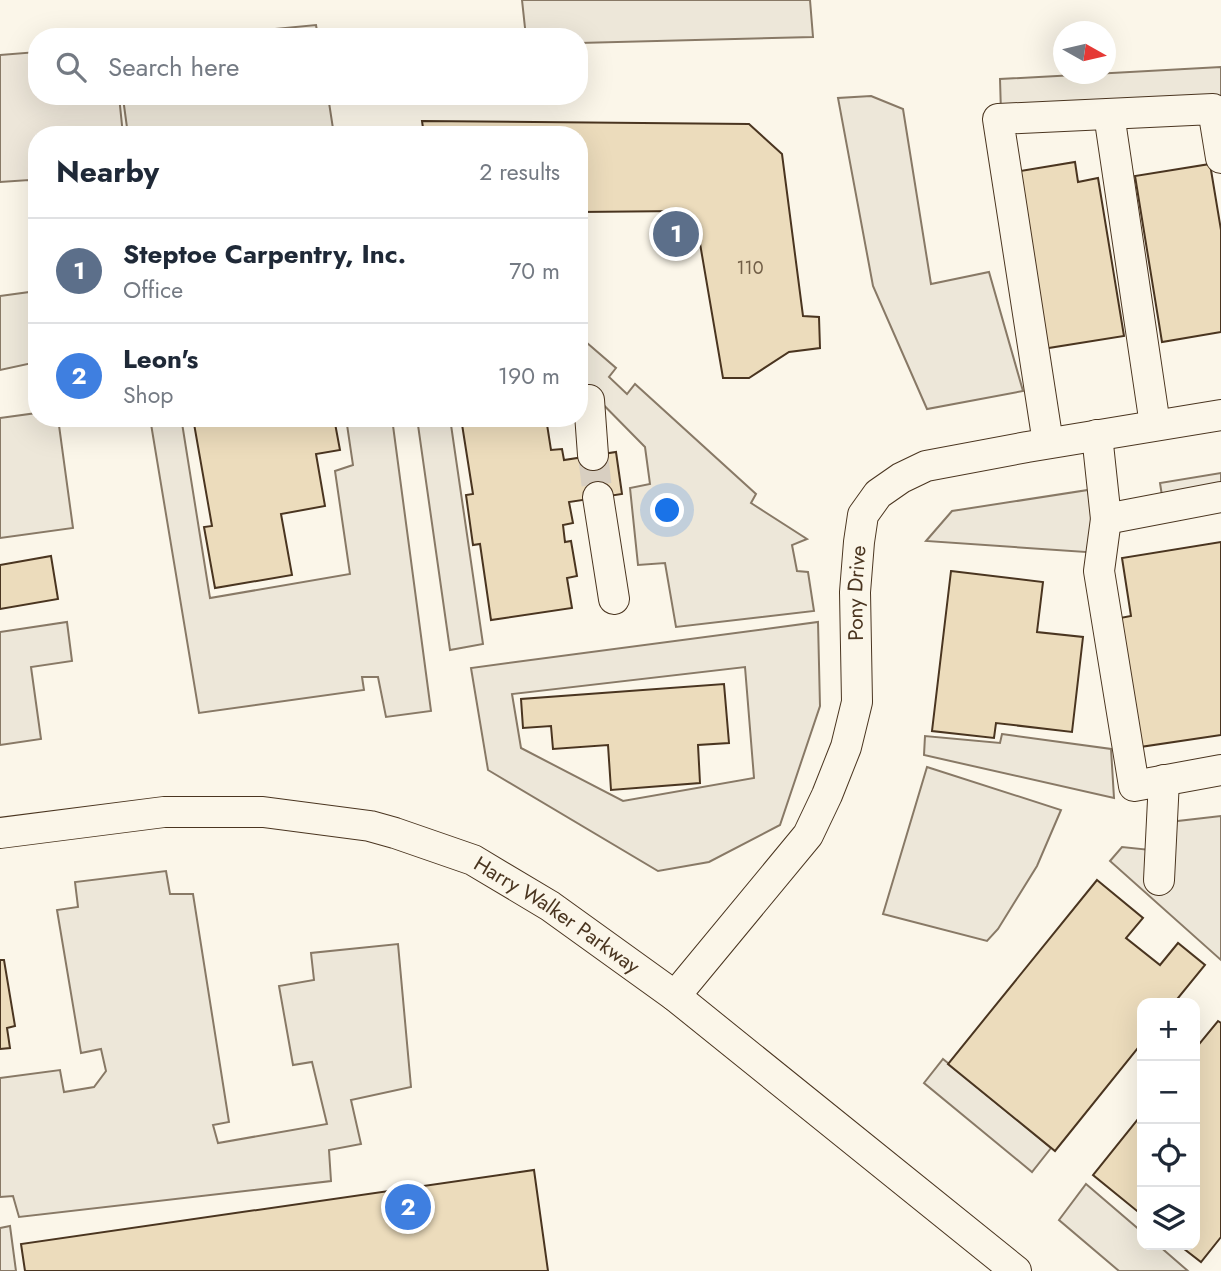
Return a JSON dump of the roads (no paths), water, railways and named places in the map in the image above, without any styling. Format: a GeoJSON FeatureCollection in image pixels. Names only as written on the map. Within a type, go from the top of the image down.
{"type":"FeatureCollection","features":[{"type":"Feature","properties":{"kind":"street"},"geometry":{"type":"LineString","coordinates":[[1048,443],[998,119],[1213,109],[1221,158]]}},
{"type":"Feature","properties":{"kind":"street"},"geometry":{"type":"LineString","coordinates":[[1109,114],[1155,425]]}},
{"type":"Feature","properties":{"kind":"street"},"geometry":{"type":"LineString","coordinates":[[589,400],[593,455]]}},
{"type":"Feature","properties":{"kind":"street","name":"Pony Drive"},"geometry":{"type":"LineString","coordinates":[[675,996],[808,835],[846,747],[857,702],[855,592],[859,542],[863,515],[878,494],[901,478],[926,466],[1221,415]]}},
{"type":"Feature","properties":{"kind":"street"},"geometry":{"type":"LineString","coordinates":[[1097,435],[1106,519],[1099,570],[1134,786],[1221,771]]}},
{"type":"Feature","properties":{"kind":"street"},"geometry":{"type":"LineString","coordinates":[[598,497],[614,599]]}},
{"type":"Feature","properties":{"kind":"street"},"geometry":{"type":"LineString","coordinates":[[1106,519],[1221,497]]}},
{"type":"Feature","properties":{"kind":"street"},"geometry":{"type":"LineString","coordinates":[[1159,880],[1164,780]]}},
{"type":"Feature","properties":{"kind":"street","name":"Harry Walker Parkway"},"geometry":{"type":"LineString","coordinates":[[0,833],[164,811],[263,812],[370,826],[473,860],[550,906],[675,996],[1016,1271]]}},
{"type":"Feature","properties":{"kind":"tunnel"},"geometry":{"type":"LineString","coordinates":[[593,455],[598,497]]}},
{"type":"Feature","properties":{"kind":"place","name":"Steptoe Carpentry, Inc."},"geometry":{"type":"Point","coordinates":[676,234]}},
{"type":"Feature","properties":{"kind":"place","name":"Leon's"},"geometry":{"type":"Point","coordinates":[408,1207]}}]}
